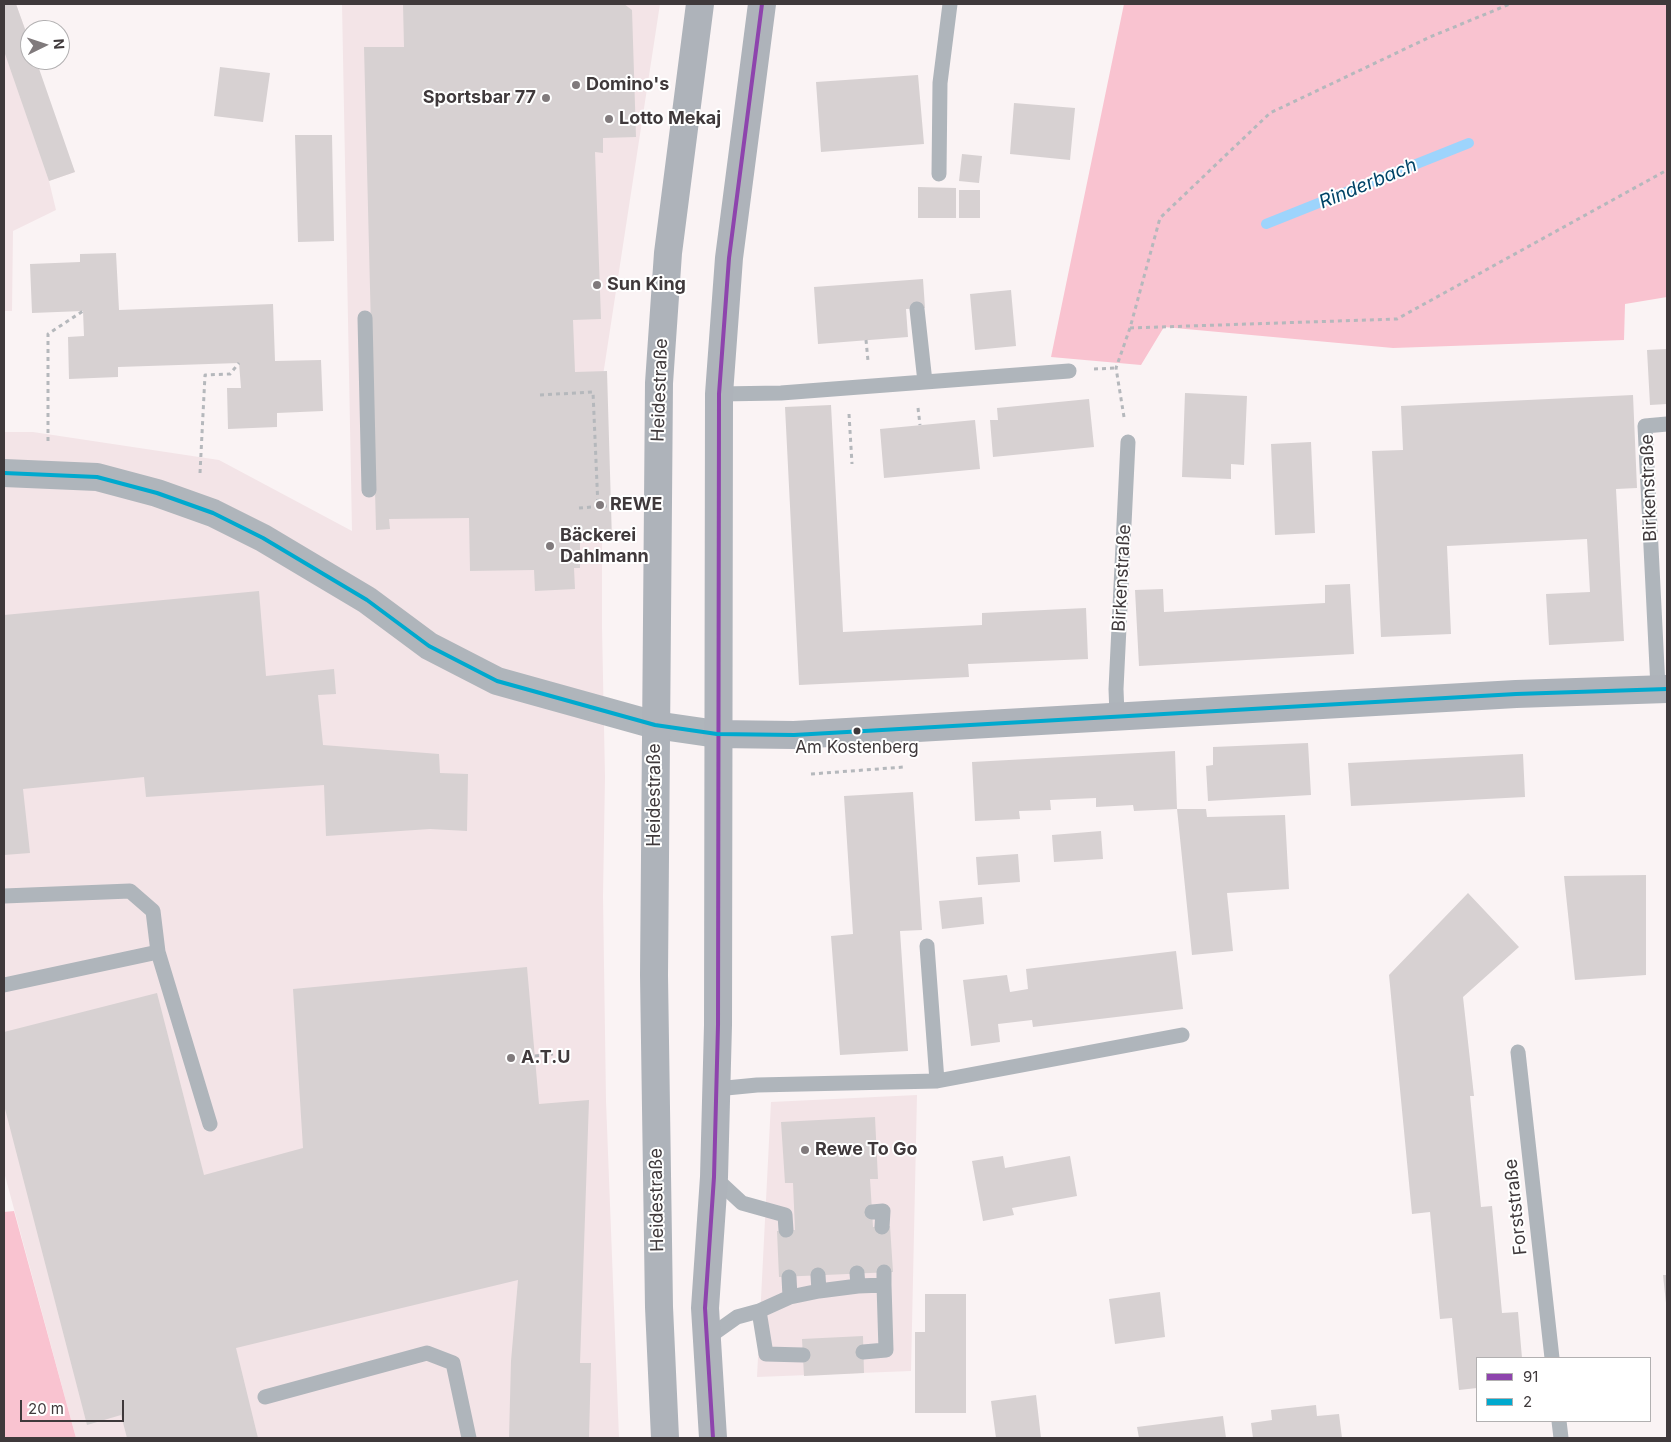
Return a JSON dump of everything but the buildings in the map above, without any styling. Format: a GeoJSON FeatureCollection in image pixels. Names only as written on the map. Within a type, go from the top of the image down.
{"type":"FeatureCollection","features":[{"type":"Feature","properties":{"kind":"main road","name":"Heidestraße"},"geometry":{"type":"LineString","coordinates":[[665,1438],[659,1307],[656,1114],[655,725],[659,383],[668,253],[700,4]]}},
{"type":"Feature","properties":{"kind":"main road"},"geometry":{"type":"LineString","coordinates":[[713,1438],[705,1308],[714,1177],[716,1089],[720,820],[717,734],[720,394],[728,258],[762,4]]}},
{"type":"Feature","properties":{"kind":"main road","name":"Birkenstraße"},"geometry":{"type":"LineString","coordinates":[[717,734],[794,734],[1117,715],[1663,689]]}},
{"type":"Feature","properties":{"kind":"street"},"geometry":{"type":"LineString","coordinates":[[4,473],[97,477],[157,493],[213,513],[263,538],[367,600],[429,646],[497,681],[655,725],[717,734]]}},
{"type":"Feature","properties":{"kind":"lane"},"geometry":{"type":"LineString","coordinates":[[939,174],[940,83],[950,4]]}},
{"type":"Feature","properties":{"kind":"lane"},"geometry":{"type":"LineString","coordinates":[[917,308],[925,382]]}},
{"type":"Feature","properties":{"kind":"lane"},"geometry":{"type":"LineString","coordinates":[[365,318],[369,490]]}},
{"type":"Feature","properties":{"kind":"lane"},"geometry":{"type":"LineString","coordinates":[[720,394],[781,394],[925,382],[946,375],[1069,371]]}},
{"type":"Feature","properties":{"kind":"lane","name":"Birkenstraße"},"geometry":{"type":"LineString","coordinates":[[1663,689],[1660,570],[1645,426],[1667,424]]}},
{"type":"Feature","properties":{"kind":"lane","name":"Birkenstraße"},"geometry":{"type":"LineString","coordinates":[[1117,715],[1116,689],[1128,442]]}},
{"type":"Feature","properties":{"kind":"lane"},"geometry":{"type":"LineString","coordinates":[[4,896],[130,891],[153,911],[158,952],[210,1124]]}},
{"type":"Feature","properties":{"kind":"lane"},"geometry":{"type":"LineString","coordinates":[[927,946],[937,1081]]}},
{"type":"Feature","properties":{"kind":"lane"},"geometry":{"type":"LineString","coordinates":[[4,985],[158,952]]}},
{"type":"Feature","properties":{"kind":"lane"},"geometry":{"type":"LineString","coordinates":[[716,1089],[757,1085],[937,1081],[1182,1035]]}},
{"type":"Feature","properties":{"kind":"lane","name":"Forststraße"},"geometry":{"type":"LineString","coordinates":[[1518,1052],[1552,1357]]}},
{"type":"Feature","properties":{"kind":"lane"},"geometry":{"type":"LineString","coordinates":[[714,1177],[742,1203],[790,1215],[786,1230]]}},
{"type":"Feature","properties":{"kind":"lane"},"geometry":{"type":"LineString","coordinates":[[872,1212],[882,1212],[882,1227]]}},
{"type":"Feature","properties":{"kind":"lane"},"geometry":{"type":"LineString","coordinates":[[818,1275],[819,1291]]}},
{"type":"Feature","properties":{"kind":"lane"},"geometry":{"type":"LineString","coordinates":[[789,1277],[790,1297]]}},
{"type":"Feature","properties":{"kind":"lane"},"geometry":{"type":"LineString","coordinates":[[706,1339],[737,1317],[758,1311],[790,1297],[858,1280],[884,1279],[886,1350],[863,1352]]}},
{"type":"Feature","properties":{"kind":"lane"},"geometry":{"type":"LineString","coordinates":[[758,1311],[766,1354],[803,1355]]}},
{"type":"Feature","properties":{"kind":"lane"},"geometry":{"type":"LineString","coordinates":[[265,1397],[427,1353],[452,1363],[469,1438]]}},
{"type":"Feature","properties":{"kind":"lane"},"geometry":{"type":"LineString","coordinates":[[1559,1422],[1561,1438]]}},
{"type":"Feature","properties":{"kind":"path"},"geometry":{"type":"LineString","coordinates":[[1128,442],[1116,368],[1130,328],[1160,218],[1270,113],[1430,37],[1510,4]]}},
{"type":"Feature","properties":{"kind":"path"},"geometry":{"type":"LineString","coordinates":[[1130,328],[1397,319],[1667,170]]}},
{"type":"Feature","properties":{"kind":"path"},"geometry":{"type":"LineString","coordinates":[[48,441],[48,334],[83,311]]}},
{"type":"Feature","properties":{"kind":"path"},"geometry":{"type":"LineString","coordinates":[[200,473],[205,375],[230,374],[239,363]]}},
{"type":"Feature","properties":{"kind":"path"},"geometry":{"type":"LineString","coordinates":[[848,388],[852,464]]}},
{"type":"Feature","properties":{"kind":"path"},"geometry":{"type":"LineString","coordinates":[[540,395],[593,392],[598,506]]}},
{"type":"Feature","properties":{"kind":"path"},"geometry":{"type":"LineString","coordinates":[[918,408],[920,425]]}},
{"type":"Feature","properties":{"kind":"path"},"geometry":{"type":"LineString","coordinates":[[579,508],[619,505]]}},
{"type":"Feature","properties":{"kind":"path"},"geometry":{"type":"LineString","coordinates":[[811,774],[904,767]]}},
{"type":"Feature","properties":{"kind":"path"},"geometry":{"type":"LineString","coordinates":[[535,1056],[553,1054]]}},
{"type":"Feature","properties":{"kind":"shaded area"},"geometry":{"type":"Polygon","coordinates":[[[4,4],[16,4],[22,20],[20,20],[20,70],[34,70],[75,172],[49,181],[56,210],[13,231],[12,311],[4,311],[4,4]]]}},
{"type":"Feature","properties":{"kind":"shaded area"},"geometry":{"type":"Polygon","coordinates":[[[342,4],[660,4],[602,382],[602,627],[605,777],[603,896],[606,1101],[619,1438],[76,1438],[4,1172],[4,432],[33,432],[219,460],[352,531],[342,4]]]}},
{"type":"Feature","properties":{"kind":"shaded area"},"geometry":{"type":"Polygon","coordinates":[[[1124,4],[1667,4],[1667,297],[1625,304],[1624,340],[1393,348],[1164,327],[1141,365],[1051,357],[1124,4]]]}},
{"type":"Feature","properties":{"kind":"shaded area"},"geometry":{"type":"Polygon","coordinates":[[[917,1095],[911,1371],[757,1377],[771,1102],[917,1095]]]}},
{"type":"Feature","properties":{"kind":"shaded area"},"geometry":{"type":"Polygon","coordinates":[[[14,1211],[76,1438],[4,1438],[4,1212],[14,1211]]]}},
{"type":"Feature","properties":{"kind":"waterway","name":"Rinderbach"},"geometry":{"type":"LineString","coordinates":[[1266,224],[1469,143]]}},
{"type":"Feature","properties":{"kind":"transit line","name":"91"},"geometry":{"type":"LineString","coordinates":[[713,1438],[705,1308],[714,1177],[718,1025],[719,394],[729,258],[762,4]]}},
{"type":"Feature","properties":{"kind":"transit line","name":"2"},"geometry":{"type":"LineString","coordinates":[[4,473],[97,477],[157,493],[213,513],[263,538],[367,600],[429,646],[497,681],[655,725],[717,734],[794,735],[1516,694],[1667,689]]}},
{"type":"Feature","properties":{"kind":"place","name":"Domino's"},"geometry":{"type":"Point","coordinates":[576,85]}},
{"type":"Feature","properties":{"kind":"place","name":"Sportsbar 77"},"geometry":{"type":"Point","coordinates":[546,98]}},
{"type":"Feature","properties":{"kind":"place","name":"Lotto Mekaj"},"geometry":{"type":"Point","coordinates":[609,119]}},
{"type":"Feature","properties":{"kind":"place","name":"Sun King"},"geometry":{"type":"Point","coordinates":[597,285]}},
{"type":"Feature","properties":{"kind":"place","name":"REWE"},"geometry":{"type":"Point","coordinates":[600,505]}},
{"type":"Feature","properties":{"kind":"place","name":"Bäckerei Dahlmann"},"geometry":{"type":"Point","coordinates":[550,546]}},
{"type":"Feature","properties":{"kind":"place","name":"Am Kostenberg"},"geometry":{"type":"Point","coordinates":[857,731]}},
{"type":"Feature","properties":{"kind":"place","name":"A.T.U"},"geometry":{"type":"Point","coordinates":[511,1058]}},
{"type":"Feature","properties":{"kind":"place","name":"Rewe To Go"},"geometry":{"type":"Point","coordinates":[805,1150]}}]}
